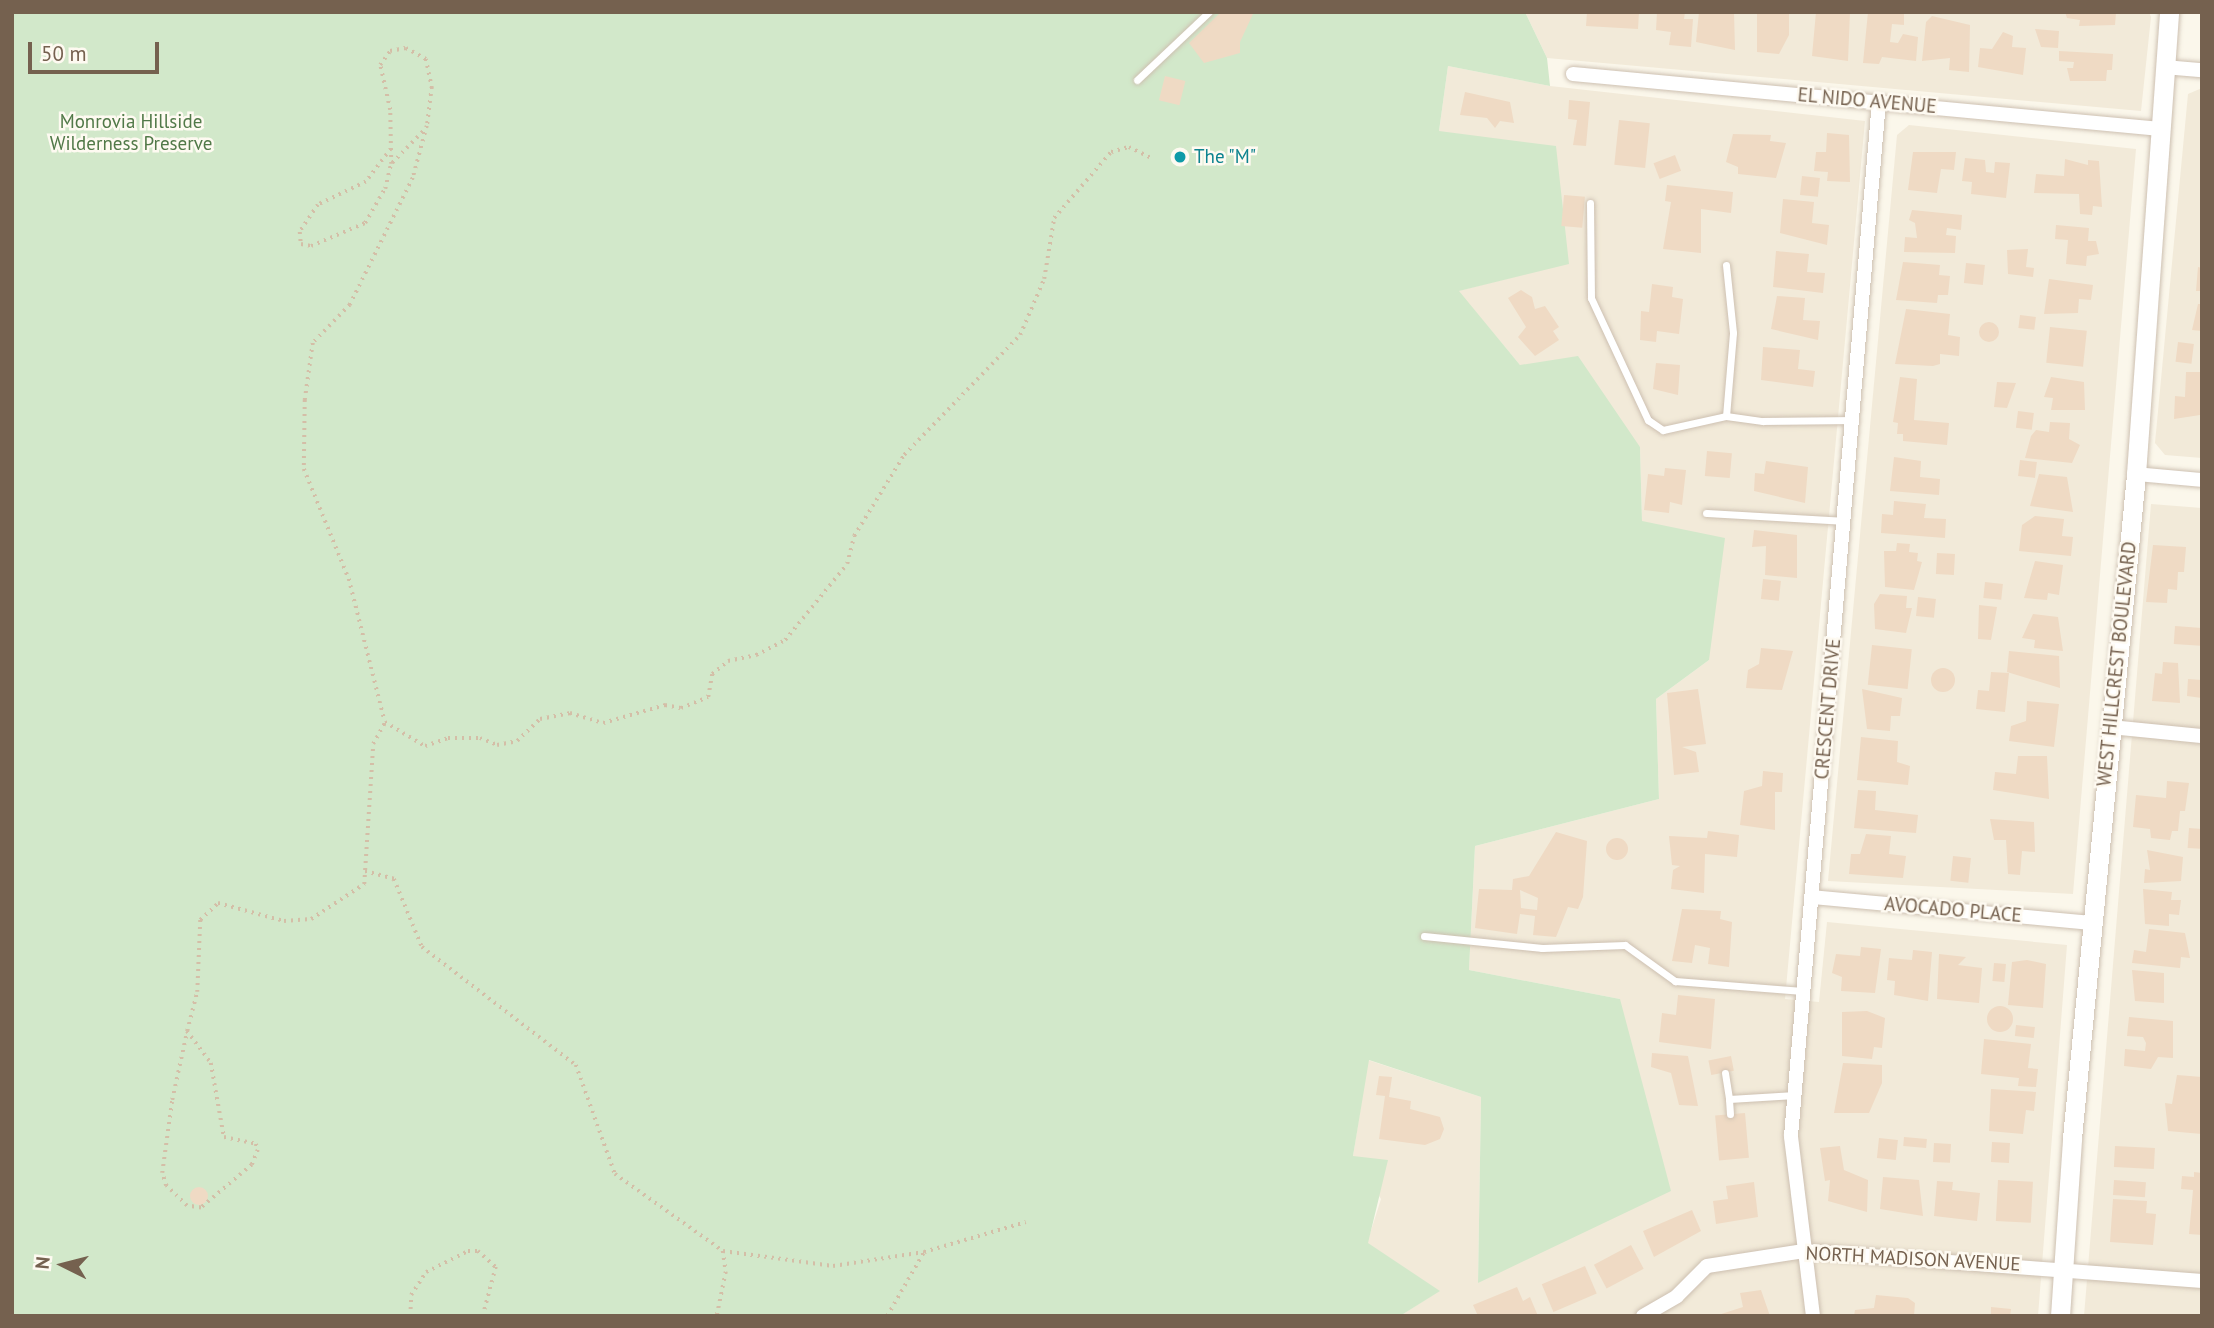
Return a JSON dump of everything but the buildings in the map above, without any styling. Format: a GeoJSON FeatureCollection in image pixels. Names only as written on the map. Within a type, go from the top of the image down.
{"type":"FeatureCollection","features":[{"type":"Feature","properties":{"kind":"street","name":"WEST HILLCREST BOULEVARD"},"geometry":{"type":"LineString","coordinates":[[2060,1316],[2110,727],[2136,474],[2169,12]]}},
{"type":"Feature","properties":{"kind":"street"},"geometry":{"type":"LineString","coordinates":[[2164,66],[2202,70]]}},
{"type":"Feature","properties":{"kind":"street","name":"EL NIDO AVENUE"},"geometry":{"type":"LineString","coordinates":[[1573,74],[2160,129]]}},
{"type":"Feature","properties":{"kind":"street","name":"CRESCENT DRIVE"},"geometry":{"type":"LineString","coordinates":[[1813,1316],[1791,1136],[1879,102]]}},
{"type":"Feature","properties":{"kind":"street"},"geometry":{"type":"LineString","coordinates":[[2136,474],[2202,480]]}},
{"type":"Feature","properties":{"kind":"street"},"geometry":{"type":"LineString","coordinates":[[2110,727],[2202,736]]}},
{"type":"Feature","properties":{"kind":"street","name":"AVOCADO PLACE"},"geometry":{"type":"LineString","coordinates":[[1812,897],[2093,923]]}},
{"type":"Feature","properties":{"kind":"street","name":"NORTH MADISON AVENUE"},"geometry":{"type":"LineString","coordinates":[[1643,1316],[1676,1296],[1707,1266],[1804,1251],[2202,1281]]}},
{"type":"Feature","properties":{"kind":"lane"},"geometry":{"type":"LineString","coordinates":[[1137,80],[1209,12]]}},
{"type":"Feature","properties":{"kind":"lane"},"geometry":{"type":"LineString","coordinates":[[1590,203],[1591,298],[1648,420],[1663,430],[1727,416],[1853,420]]}},
{"type":"Feature","properties":{"kind":"lane"},"geometry":{"type":"LineString","coordinates":[[1726,265],[1733,333],[1727,416]]}},
{"type":"Feature","properties":{"kind":"lane"},"geometry":{"type":"LineString","coordinates":[[1706,513],[1844,521]]}},
{"type":"Feature","properties":{"kind":"lane"},"geometry":{"type":"LineString","coordinates":[[1424,936],[1542,948],[1625,945],[1663,978],[1804,991]]}},
{"type":"Feature","properties":{"kind":"lane"},"geometry":{"type":"LineString","coordinates":[[1725,1073],[1730,1114]]}},
{"type":"Feature","properties":{"kind":"lane"},"geometry":{"type":"LineString","coordinates":[[1729,1099],[1795,1095]]}},
{"type":"Feature","properties":{"kind":"path"},"geometry":{"type":"LineString","coordinates":[[187,1031],[211,1063],[223,1137],[256,1144],[258,1150],[252,1165],[201,1208],[187,1206],[166,1186],[162,1173],[187,1031],[197,992],[202,916],[218,903],[284,921],[311,919],[364,884],[373,744],[385,722],[349,579],[304,469],[304,400],[313,343],[350,305],[413,177],[427,126],[432,86],[426,59],[406,48],[390,51],[380,65],[390,110],[391,149],[391,164],[386,189],[365,223],[311,246],[301,244],[300,232],[318,205],[366,182],[391,149]]}},
{"type":"Feature","properties":{"kind":"path"},"geometry":{"type":"LineString","coordinates":[[391,164],[427,126]]}},
{"type":"Feature","properties":{"kind":"path"},"geometry":{"type":"LineString","coordinates":[[385,722],[425,746],[480,738],[497,745],[517,741],[540,719],[570,713],[603,723],[665,705],[681,708],[708,696],[712,674],[728,661],[756,655],[785,640],[847,564],[854,536],[904,455],[1020,335],[1044,278],[1054,218],[1111,152],[1129,148],[1152,158]]}},
{"type":"Feature","properties":{"kind":"path"},"geometry":{"type":"LineString","coordinates":[[364,871],[394,879],[422,947],[576,1065],[615,1174],[723,1251],[833,1266],[924,1252],[1026,1222]]}},
{"type":"Feature","properties":{"kind":"path"},"geometry":{"type":"LineString","coordinates":[[410,1316],[411,1295],[426,1272],[468,1251],[478,1251],[496,1267],[483,1316]]}},
{"type":"Feature","properties":{"kind":"path"},"geometry":{"type":"LineString","coordinates":[[717,1316],[726,1272],[723,1251]]}},
{"type":"Feature","properties":{"kind":"path"},"geometry":{"type":"LineString","coordinates":[[887,1316],[924,1252]]}},
{"type":"Feature","properties":{"kind":"shaded area"},"geometry":{"type":"Polygon","coordinates":[[[1525,12],[2149,12],[2151,17],[2141,111],[1547,58],[1525,12]]]}},
{"type":"Feature","properties":{"kind":"shaded area"},"geometry":{"type":"Polygon","coordinates":[[[1448,66],[1550,86],[1865,121],[1785,999],[1819,1002],[1827,922],[2067,945],[2038,1316],[1400,1316],[1439,1291],[1367,1243],[1381,1199],[1353,1156],[1368,1060],[1481,1097],[1478,1283],[1620,999],[1469,970],[1475,846],[1659,799],[1656,699],[1709,660],[1642,521],[1640,447],[1520,365],[1458,291],[1568,263],[1439,131],[1448,66]]]}},
{"type":"Feature","properties":{"kind":"shaded area"},"geometry":{"type":"Polygon","coordinates":[[[2202,88],[2202,458],[2165,455],[2155,443],[2188,94],[2202,88]]]}},
{"type":"Feature","properties":{"kind":"shaded area"},"geometry":{"type":"Polygon","coordinates":[[[1909,125],[2136,149],[2073,894],[1828,881],[1897,135],[1909,125]]]}},
{"type":"Feature","properties":{"kind":"shaded area"},"geometry":{"type":"Polygon","coordinates":[[[2151,504],[2202,508],[2202,1316],[2084,1316],[2151,504]]]}},
{"type":"Feature","properties":{"kind":"green space","name":"Monrovia Hillside Wilderness Preserve"},"geometry":{"type":"Polygon","coordinates":[[[12,12],[1525,12],[1547,58],[1550,86],[1448,66],[1439,131],[1556,146],[1569,264],[1459,291],[1520,365],[1578,356],[1640,447],[1642,521],[1725,538],[1709,660],[1656,699],[1659,799],[1475,846],[1469,970],[1620,999],[1671,1191],[1478,1283],[1481,1097],[1369,1060],[1353,1156],[1388,1160],[1368,1243],[1440,1291],[1400,1316],[12,1316],[12,12]]]}},
{"type":"Feature","properties":{"kind":"place","name":"The \"M\""},"geometry":{"type":"Point","coordinates":[1180,157]}}]}
